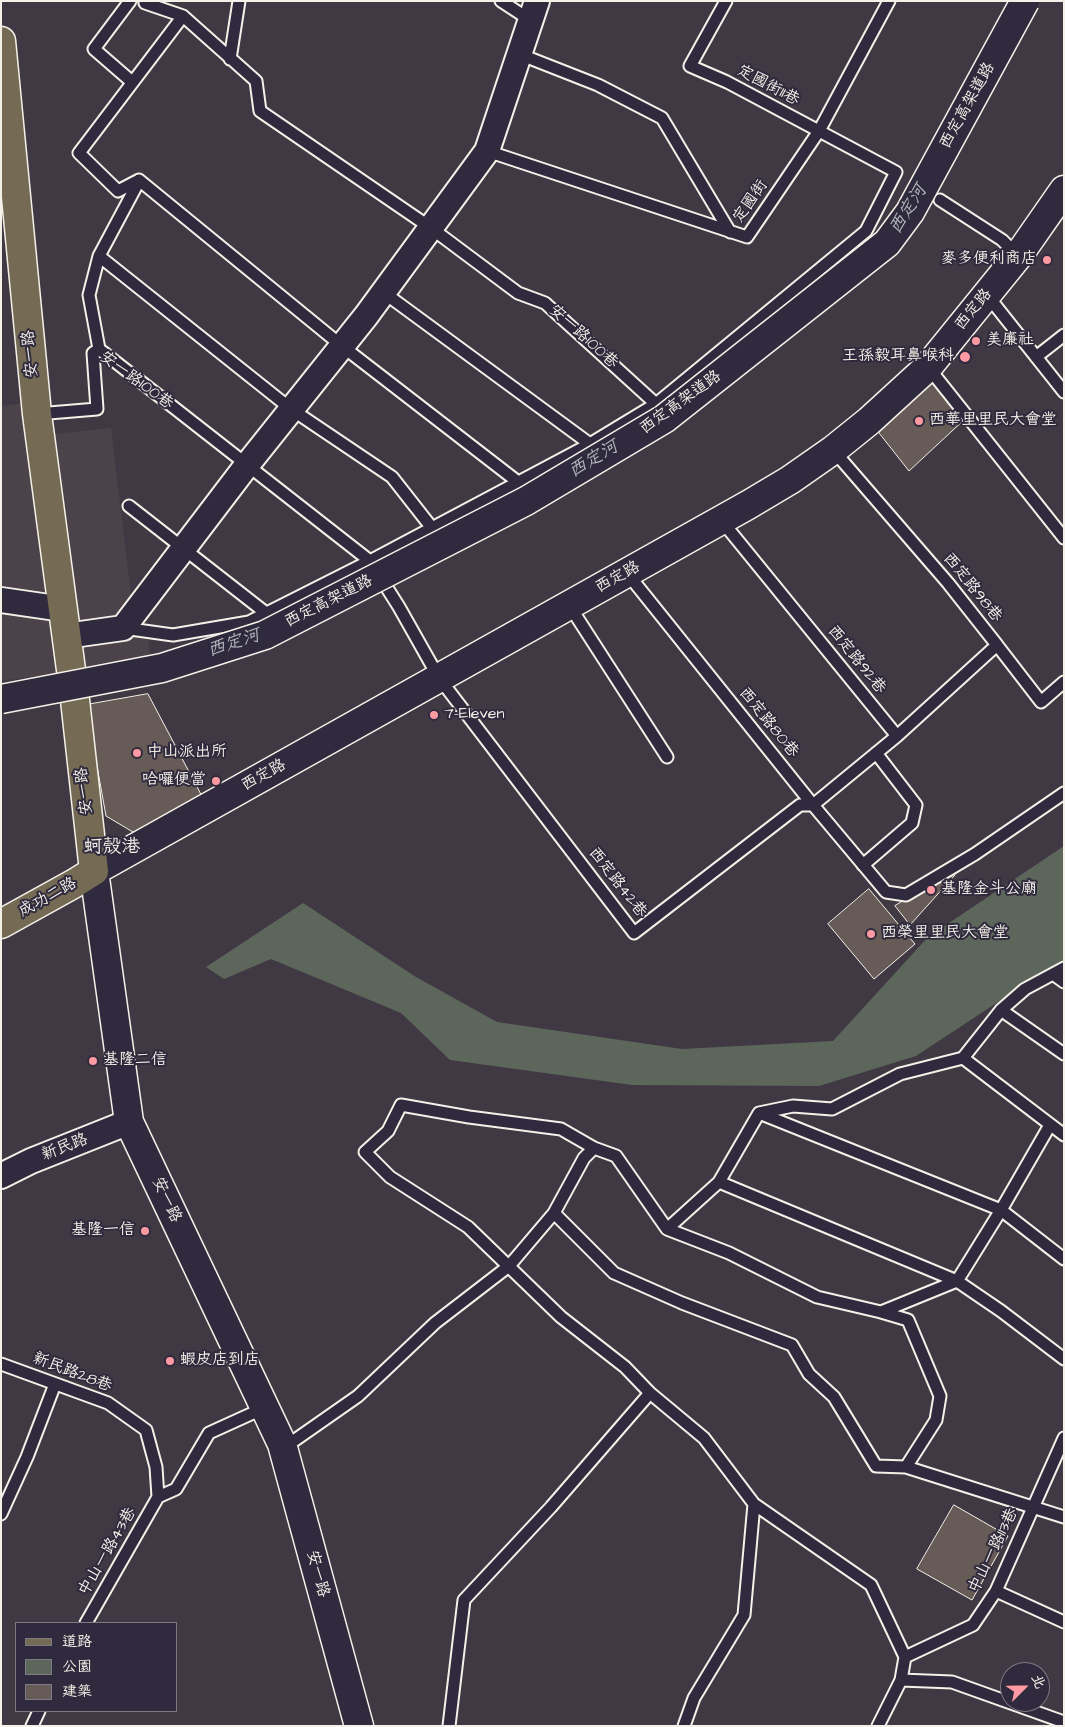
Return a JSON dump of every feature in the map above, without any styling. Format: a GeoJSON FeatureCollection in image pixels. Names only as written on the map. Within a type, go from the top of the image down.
{"type":"FeatureCollection","features":[{"type":"Feature","properties":{"kind":"main road","name":"安一路"},"geometry":{"type":"LineString","coordinates":[[1,41],[37,414],[75,700],[94,871]]}},
{"type":"Feature","properties":{"kind":"main road","name":"成功二路"},"geometry":{"type":"LineString","coordinates":[[1,924],[75,884],[94,871]]}},
{"type":"Feature","properties":{"kind":"street","name":"西定高架道路"},"geometry":{"type":"LineString","coordinates":[[1,699],[162,668],[265,635],[526,501],[664,419],[887,244],[910,212],[1025,1]]}},
{"type":"Feature","properties":{"kind":"street"},"geometry":{"type":"LineString","coordinates":[[66,636],[122,628],[247,465],[342,346],[431,228],[487,151],[533,11]]}},
{"type":"Feature","properties":{"kind":"street","name":"西定路"},"geometry":{"type":"LineString","coordinates":[[94,871],[721,520],[790,480],[833,450],[869,421],[928,367],[1018,256],[1064,190]]}},
{"type":"Feature","properties":{"kind":"street"},"geometry":{"type":"LineString","coordinates":[[1,600],[63,609]]}},
{"type":"Feature","properties":{"kind":"street","name":"安一路"},"geometry":{"type":"LineString","coordinates":[[94,871],[129,1122],[282,1444],[359,1726]]}},
{"type":"Feature","properties":{"kind":"street","name":"新民路"},"geometry":{"type":"LineString","coordinates":[[1,1176],[30,1161],[129,1122]]}},
{"type":"Feature","properties":{"kind":"lane"},"geometry":{"type":"LineString","coordinates":[[130,1],[94,49],[132,82]]}},
{"type":"Feature","properties":{"kind":"lane"},"geometry":{"type":"LineString","coordinates":[[230,59],[239,1]]}},
{"type":"Feature","properties":{"kind":"lane"},"geometry":{"type":"LineString","coordinates":[[501,1],[533,11]]}},
{"type":"Feature","properties":{"kind":"lane","name":"定國街11巷"},"geometry":{"type":"LineString","coordinates":[[656,404],[866,231],[896,172],[727,82],[690,66],[726,1]]}},
{"type":"Feature","properties":{"kind":"lane","name":"定國街"},"geometry":{"type":"LineString","coordinates":[[487,151],[747,237],[820,131],[889,1]]}},
{"type":"Feature","properties":{"kind":"lane","name":"安一路100巷"},"geometry":{"type":"LineString","coordinates":[[144,3],[184,16],[256,81],[260,111],[431,228],[518,293],[545,303],[656,404]]}},
{"type":"Feature","properties":{"kind":"lane"},"geometry":{"type":"LineString","coordinates":[[139,180],[118,191],[79,153],[184,16]]}},
{"type":"Feature","properties":{"kind":"lane"},"geometry":{"type":"LineString","coordinates":[[519,54],[598,85],[662,118],[730,232]]}},
{"type":"Feature","properties":{"kind":"lane"},"geometry":{"type":"LineString","coordinates":[[99,349],[89,296],[99,256],[139,180]]}},
{"type":"Feature","properties":{"kind":"lane"},"geometry":{"type":"LineString","coordinates":[[139,180],[342,346],[518,482]]}},
{"type":"Feature","properties":{"kind":"lane"},"geometry":{"type":"LineString","coordinates":[[940,200],[1002,240],[1018,256]]}},
{"type":"Feature","properties":{"kind":"lane"},"geometry":{"type":"LineString","coordinates":[[99,256],[291,409],[392,477],[432,528]]}},
{"type":"Feature","properties":{"kind":"lane"},"geometry":{"type":"LineString","coordinates":[[383,292],[590,444]]}},
{"type":"Feature","properties":{"kind":"lane"},"geometry":{"type":"LineString","coordinates":[[987,294],[1064,392]]}},
{"type":"Feature","properties":{"kind":"lane"},"geometry":{"type":"LineString","coordinates":[[1036,357],[1064,335]]}},
{"type":"Feature","properties":{"kind":"lane","name":"安一路100巷"},"geometry":{"type":"LineString","coordinates":[[37,414],[97,409],[93,353],[99,349],[370,562],[399,607],[439,678]]}},
{"type":"Feature","properties":{"kind":"lane"},"geometry":{"type":"LineString","coordinates":[[928,367],[1064,538]]}},
{"type":"Feature","properties":{"kind":"lane"},"geometry":{"type":"LineString","coordinates":[[122,628],[173,634],[248,622],[370,562],[590,444],[656,404]]}},
{"type":"Feature","properties":{"kind":"lane","name":"西定路98巷"},"geometry":{"type":"LineString","coordinates":[[833,450],[948,582],[996,645],[897,736]]}},
{"type":"Feature","properties":{"kind":"lane"},"geometry":{"type":"LineString","coordinates":[[129,506],[266,613]]}},
{"type":"Feature","properties":{"kind":"lane","name":"西定路92巷"},"geometry":{"type":"LineString","coordinates":[[721,520],[897,736]]}},
{"type":"Feature","properties":{"kind":"lane","name":"西定路80巷"},"geometry":{"type":"LineString","coordinates":[[627,573],[813,805],[886,892],[906,895],[975,854],[1064,793]]}},
{"type":"Feature","properties":{"kind":"lane"},"geometry":{"type":"LineString","coordinates":[[569,605],[667,757]]}},
{"type":"Feature","properties":{"kind":"lane"},"geometry":{"type":"LineString","coordinates":[[996,645],[1041,702],[1064,682]]}},
{"type":"Feature","properties":{"kind":"lane","name":"西定路42巷"},"geometry":{"type":"LineString","coordinates":[[439,678],[634,933],[800,805],[813,805]]}},
{"type":"Feature","properties":{"kind":"lane"},"geometry":{"type":"LineString","coordinates":[[813,805],[897,736]]}},
{"type":"Feature","properties":{"kind":"lane"},"geometry":{"type":"LineString","coordinates":[[863,865],[912,823],[916,805],[876,753]]}},
{"type":"Feature","properties":{"kind":"lane"},"geometry":{"type":"LineString","coordinates":[[667,1229],[719,1182],[759,1113],[793,1106],[832,1109],[900,1074],[963,1058],[1001,1010],[1025,989],[1064,968]]}},
{"type":"Feature","properties":{"kind":"lane"},"geometry":{"type":"LineString","coordinates":[[1053,974],[1064,982]]}},
{"type":"Feature","properties":{"kind":"lane"},"geometry":{"type":"LineString","coordinates":[[1001,1010],[1064,1054]]}},
{"type":"Feature","properties":{"kind":"lane"},"geometry":{"type":"LineString","coordinates":[[963,1058],[1064,1134]]}},
{"type":"Feature","properties":{"kind":"lane"},"geometry":{"type":"LineString","coordinates":[[878,1726],[901,1680],[905,1657],[871,1585],[754,1504],[704,1438],[650,1394],[625,1367],[561,1317],[468,1227],[390,1177],[365,1152],[388,1131],[401,1105],[469,1117],[562,1129],[594,1148],[616,1156],[667,1229],[729,1253],[818,1297],[908,1320],[940,1396],[936,1420],[906,1467]]}},
{"type":"Feature","properties":{"kind":"lane"},"geometry":{"type":"LineString","coordinates":[[759,1113],[1001,1210],[1064,1259]]}},
{"type":"Feature","properties":{"kind":"lane"},"geometry":{"type":"LineString","coordinates":[[881,1312],[957,1281],[1050,1125]]}},
{"type":"Feature","properties":{"kind":"lane"},"geometry":{"type":"LineString","coordinates":[[282,1444],[296,1440],[358,1396],[436,1323],[509,1266],[554,1213],[584,1158],[594,1148]]}},
{"type":"Feature","properties":{"kind":"lane"},"geometry":{"type":"LineString","coordinates":[[719,1182],[957,1281],[1001,1311],[1064,1359]]}},
{"type":"Feature","properties":{"kind":"lane"},"geometry":{"type":"LineString","coordinates":[[554,1213],[614,1274],[682,1303],[792,1345],[809,1374],[834,1397],[876,1466],[906,1467],[1064,1516]]}},
{"type":"Feature","properties":{"kind":"lane","name":"新民路28巷"},"geometry":{"type":"LineString","coordinates":[[1,1364],[108,1403],[146,1430],[156,1467],[158,1497]]}},
{"type":"Feature","properties":{"kind":"lane"},"geometry":{"type":"LineString","coordinates":[[1,1514],[27,1457],[56,1384]]}},
{"type":"Feature","properties":{"kind":"lane"},"geometry":{"type":"LineString","coordinates":[[449,1726],[464,1600],[551,1507],[650,1394]]}},
{"type":"Feature","properties":{"kind":"lane"},"geometry":{"type":"LineString","coordinates":[[158,1497],[176,1489],[208,1433],[264,1408]]}},
{"type":"Feature","properties":{"kind":"lane","name":"中山一路113巷"},"geometry":{"type":"LineString","coordinates":[[905,1657],[973,1625],[996,1591],[1064,1438]]}},
{"type":"Feature","properties":{"kind":"lane","name":"中山一路43巷"},"geometry":{"type":"LineString","coordinates":[[87,1622],[158,1497]]}},
{"type":"Feature","properties":{"kind":"lane"},"geometry":{"type":"LineString","coordinates":[[684,1726],[694,1698],[744,1615],[754,1504]]}},
{"type":"Feature","properties":{"kind":"lane"},"geometry":{"type":"LineString","coordinates":[[996,1591],[1064,1622]]}},
{"type":"Feature","properties":{"kind":"lane"},"geometry":{"type":"LineString","coordinates":[[901,1680],[952,1682],[1064,1722]]}},
{"type":"Feature","properties":{"kind":"lane"},"geometry":{"type":"LineString","coordinates":[[32,1726],[39,1712]]}},
{"type":"Feature","properties":{"kind":"shaded area"},"geometry":{"type":"Polygon","coordinates":[[[32,402],[36,436],[111,428],[136,637],[148,639],[150,654],[109,666],[1,681],[1,406],[32,402]]]}},
{"type":"Feature","properties":{"kind":"green space"},"geometry":{"type":"Polygon","coordinates":[[[1064,846],[1064,965],[1033,979],[916,1056],[819,1086],[632,1085],[450,1060],[401,1013],[271,959],[224,979],[206,967],[303,903],[416,977],[497,1022],[682,1049],[833,1041],[928,937],[1064,846]]]}},
{"type":"Feature","properties":{"kind":"building","name":"西華里里民大會堂"},"geometry":{"type":"Polygon","coordinates":[[[930,372],[966,418],[909,471],[872,424],[930,372]]]}},
{"type":"Feature","properties":{"kind":"building","name":"中山派出所"},"geometry":{"type":"Polygon","coordinates":[[[148,694],[205,802],[138,835],[106,816],[86,705],[148,694]]]}},
{"type":"Feature","properties":{"kind":"building","name":"基隆金斗公廟"},"geometry":{"type":"Polygon","coordinates":[[[953,871],[955,875],[910,925],[895,906],[953,871]]]}},
{"type":"Feature","properties":{"kind":"building","name":"西榮里里民大會堂"},"geometry":{"type":"Polygon","coordinates":[[[869,889],[915,944],[874,979],[828,924],[869,889]]]}},
{"type":"Feature","properties":{"kind":"building"},"geometry":{"type":"Polygon","coordinates":[[[954,1505],[1008,1536],[972,1600],[917,1569],[954,1505]]]}},
{"type":"Feature","properties":{"kind":"place","name":"麥多便利商店"},"geometry":{"type":"Point","coordinates":[1047,260]}},
{"type":"Feature","properties":{"kind":"place","name":"美廉社"},"geometry":{"type":"Point","coordinates":[976,341]}},
{"type":"Feature","properties":{"kind":"place","name":"王孫毅耳鼻喉科"},"geometry":{"type":"Point","coordinates":[965,357]}},
{"type":"Feature","properties":{"kind":"place","name":"西華里里民大會堂"},"geometry":{"type":"Point","coordinates":[919,421]}},
{"type":"Feature","properties":{"kind":"place","name":"7-Eleven"},"geometry":{"type":"Point","coordinates":[434,715]}},
{"type":"Feature","properties":{"kind":"place","name":"中山派出所"},"geometry":{"type":"Point","coordinates":[137,753]}},
{"type":"Feature","properties":{"kind":"place","name":"哈囉便當"},"geometry":{"type":"Point","coordinates":[216,781]}},
{"type":"Feature","properties":{"kind":"place","name":"基隆金斗公廟"},"geometry":{"type":"Point","coordinates":[931,890]}},
{"type":"Feature","properties":{"kind":"place","name":"西榮里里民大會堂"},"geometry":{"type":"Point","coordinates":[871,934]}},
{"type":"Feature","properties":{"kind":"place","name":"基隆二信"},"geometry":{"type":"Point","coordinates":[93,1061]}},
{"type":"Feature","properties":{"kind":"place","name":"基隆一信"},"geometry":{"type":"Point","coordinates":[145,1231]}},
{"type":"Feature","properties":{"kind":"place","name":"蝦皮店到店"},"geometry":{"type":"Point","coordinates":[170,1361]}},
{"type":"Feature","properties":{"kind":"district","name":"蚵殼港"},"geometry":{"type":"Point","coordinates":[112,848]}},
{"type":"Feature","properties":{"kind":"water label","name":"西定河"},"geometry":{"type":"Point","coordinates":[909,210]}},
{"type":"Feature","properties":{"kind":"water label","name":"西定河"},"geometry":{"type":"Point","coordinates":[594,460]}},
{"type":"Feature","properties":{"kind":"water label","name":"西定河"},"geometry":{"type":"Point","coordinates":[234,644]}}]}
